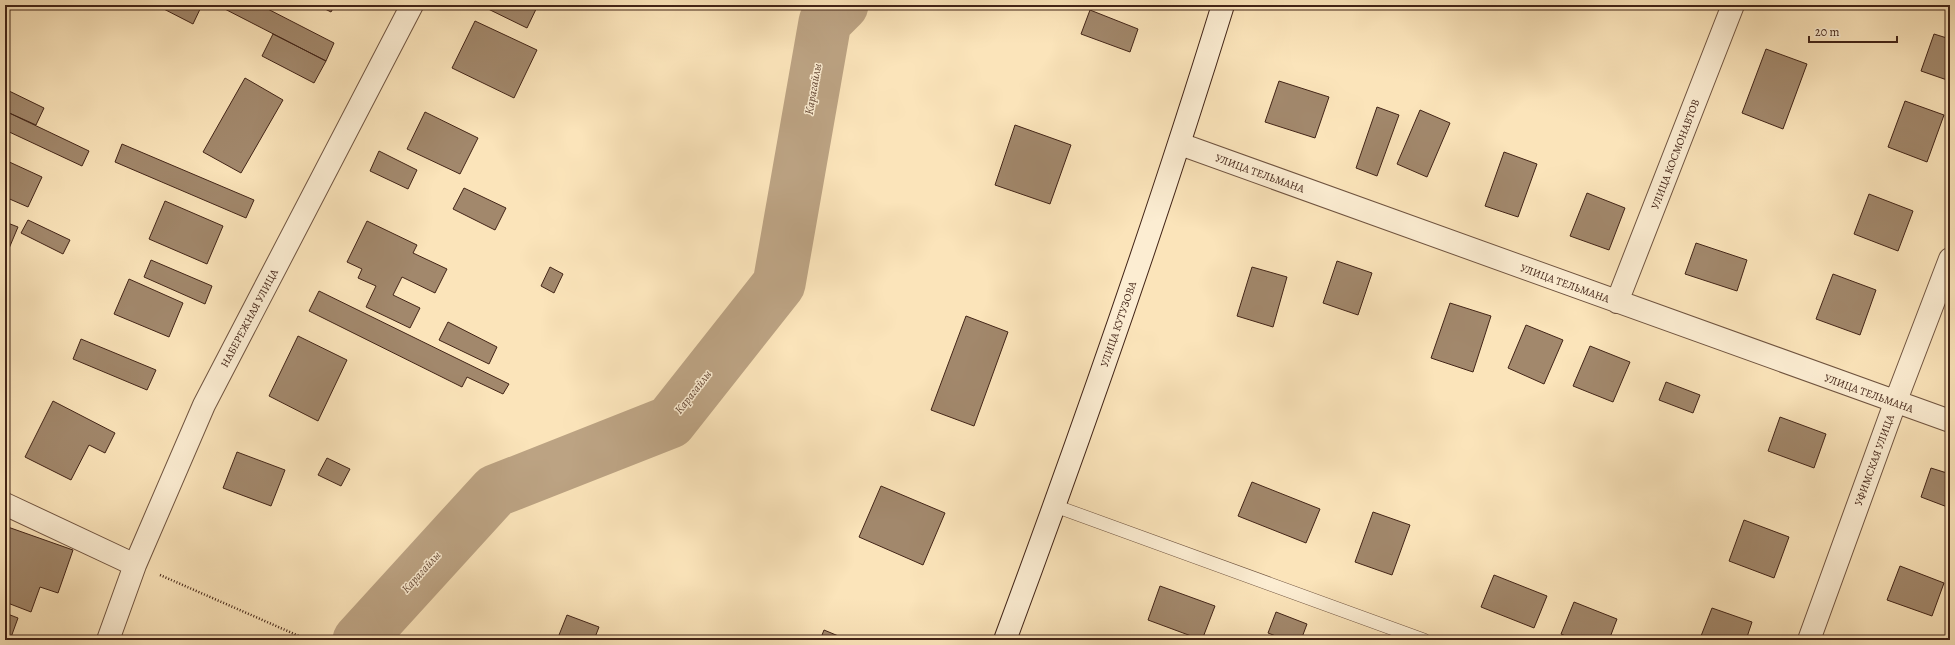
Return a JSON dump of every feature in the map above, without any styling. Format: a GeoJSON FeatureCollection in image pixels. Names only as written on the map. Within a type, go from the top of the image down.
{"type":"FeatureCollection","features":[{"type":"Feature","properties":{"kind":"street","name":"НАБЕРЕЖНАЯ УЛИЦА"},"geometry":{"type":"LineString","coordinates":[[108,640],[135,565],[204,405],[412,5]]}},
{"type":"Feature","properties":{"kind":"street","name":"УЛИЦА КУТУЗОВА"},"geometry":{"type":"LineString","coordinates":[[1005,640],[1055,506],[1180,144],[1223,5]]}},
{"type":"Feature","properties":{"kind":"street","name":"УЛИЦА КОСМОНАВТОВ"},"geometry":{"type":"LineString","coordinates":[[1617,302],[1733,5]]}},
{"type":"Feature","properties":{"kind":"street","name":"УЛИЦА ТЕЛЬМАНА"},"geometry":{"type":"LineString","coordinates":[[1180,144],[1895,403],[1950,421]]}},
{"type":"Feature","properties":{"kind":"street","name":"УФИМСКАЯ УЛИЦА"},"geometry":{"type":"LineString","coordinates":[[1809,640],[1895,403],[1950,259]]}},
{"type":"Feature","properties":{"kind":"street"},"geometry":{"type":"LineString","coordinates":[[5,504],[135,565]]}},
{"type":"Feature","properties":{"kind":"lane"},"geometry":{"type":"LineString","coordinates":[[1055,506],[1425,640]]}},
{"type":"Feature","properties":{"kind":"path"},"geometry":{"type":"LineString","coordinates":[[135,565],[307,640]]}},
{"type":"Feature","properties":{"kind":"building"},"geometry":{"type":"Polygon","coordinates":[[[156,5],[202,5],[193,24],[156,5]]]}},
{"type":"Feature","properties":{"kind":"building"},"geometry":{"type":"Polygon","coordinates":[[[217,5],[260,5],[334,43],[326,61],[217,5]]]}},
{"type":"Feature","properties":{"kind":"building"},"geometry":{"type":"Polygon","coordinates":[[[317,5],[335,5],[331,12],[317,5]]]}},
{"type":"Feature","properties":{"kind":"building"},"geometry":{"type":"Polygon","coordinates":[[[480,5],[538,5],[527,28],[480,5]]]}},
{"type":"Feature","properties":{"kind":"building"},"geometry":{"type":"Polygon","coordinates":[[[1090,10],[1138,29],[1130,52],[1081,34],[1090,10]]]}},
{"type":"Feature","properties":{"kind":"building"},"geometry":{"type":"Polygon","coordinates":[[[475,21],[537,50],[514,98],[452,68],[475,21]]]}},
{"type":"Feature","properties":{"kind":"building"},"geometry":{"type":"Polygon","coordinates":[[[273,34],[326,61],[314,83],[262,56],[273,34]]]}},
{"type":"Feature","properties":{"kind":"building"},"geometry":{"type":"Polygon","coordinates":[[[1934,34],[1950,39],[1950,81],[1921,71],[1934,34]]]}},
{"type":"Feature","properties":{"kind":"building"},"geometry":{"type":"Polygon","coordinates":[[[1766,49],[1807,64],[1783,129],[1742,113],[1766,49]]]}},
{"type":"Feature","properties":{"kind":"building"},"geometry":{"type":"Polygon","coordinates":[[[245,78],[283,100],[241,173],[203,152],[245,78]]]}},
{"type":"Feature","properties":{"kind":"building"},"geometry":{"type":"Polygon","coordinates":[[[1279,81],[1329,97],[1315,138],[1265,122],[1279,81]]]}},
{"type":"Feature","properties":{"kind":"building"},"geometry":{"type":"Polygon","coordinates":[[[5,89],[44,108],[36,125],[5,111],[5,89]]]}},
{"type":"Feature","properties":{"kind":"building"},"geometry":{"type":"Polygon","coordinates":[[[1905,101],[1944,115],[1927,162],[1888,147],[1905,101]]]}},
{"type":"Feature","properties":{"kind":"building"},"geometry":{"type":"Polygon","coordinates":[[[1377,107],[1399,115],[1377,176],[1356,168],[1377,107]]]}},
{"type":"Feature","properties":{"kind":"building"},"geometry":{"type":"Polygon","coordinates":[[[1420,110],[1450,123],[1427,177],[1397,164],[1420,110]]]}},
{"type":"Feature","properties":{"kind":"building"},"geometry":{"type":"Polygon","coordinates":[[[5,111],[89,151],[82,166],[5,130],[5,111]]]}},
{"type":"Feature","properties":{"kind":"building"},"geometry":{"type":"Polygon","coordinates":[[[425,112],[478,138],[460,174],[407,149],[425,112]]]}},
{"type":"Feature","properties":{"kind":"building"},"geometry":{"type":"Polygon","coordinates":[[[1015,125],[1071,145],[1050,204],[995,185],[1015,125]]]}},
{"type":"Feature","properties":{"kind":"building"},"geometry":{"type":"Polygon","coordinates":[[[122,144],[254,200],[246,218],[115,162],[122,144]]]}},
{"type":"Feature","properties":{"kind":"building"},"geometry":{"type":"Polygon","coordinates":[[[379,151],[417,170],[408,189],[370,171],[379,151]]]}},
{"type":"Feature","properties":{"kind":"building"},"geometry":{"type":"Polygon","coordinates":[[[1504,152],[1537,164],[1518,217],[1485,206],[1504,152]]]}},
{"type":"Feature","properties":{"kind":"building"},"geometry":{"type":"Polygon","coordinates":[[[5,160],[42,177],[28,207],[5,197],[5,160]]]}},
{"type":"Feature","properties":{"kind":"building"},"geometry":{"type":"Polygon","coordinates":[[[464,188],[506,208],[495,230],[453,209],[464,188]]]}},
{"type":"Feature","properties":{"kind":"building"},"geometry":{"type":"Polygon","coordinates":[[[1587,193],[1625,208],[1609,250],[1570,236],[1587,193]]]}},
{"type":"Feature","properties":{"kind":"building"},"geometry":{"type":"Polygon","coordinates":[[[1869,194],[1913,211],[1898,251],[1854,234],[1869,194]]]}},
{"type":"Feature","properties":{"kind":"building"},"geometry":{"type":"Polygon","coordinates":[[[165,201],[223,226],[207,264],[149,239],[165,201]]]}},
{"type":"Feature","properties":{"kind":"building"},"geometry":{"type":"Polygon","coordinates":[[[28,220],[70,240],[63,254],[21,233],[28,220]]]}},
{"type":"Feature","properties":{"kind":"building"},"geometry":{"type":"Polygon","coordinates":[[[367,221],[417,245],[413,253],[447,269],[435,293],[402,277],[393,295],[420,308],[410,328],[366,307],[376,286],[358,278],[362,269],[347,262],[367,221]]]}},
{"type":"Feature","properties":{"kind":"building"},"geometry":{"type":"Polygon","coordinates":[[[5,222],[18,227],[5,258],[5,222]]]}},
{"type":"Feature","properties":{"kind":"building"},"geometry":{"type":"Polygon","coordinates":[[[1696,243],[1747,260],[1737,291],[1685,274],[1696,243]]]}},
{"type":"Feature","properties":{"kind":"building"},"geometry":{"type":"Polygon","coordinates":[[[151,260],[212,286],[205,304],[144,277],[151,260]]]}},
{"type":"Feature","properties":{"kind":"building"},"geometry":{"type":"Polygon","coordinates":[[[1337,261],[1372,273],[1358,315],[1323,303],[1337,261]]]}},
{"type":"Feature","properties":{"kind":"building"},"geometry":{"type":"Polygon","coordinates":[[[550,267],[563,274],[554,293],[541,286],[550,267]]]}},
{"type":"Feature","properties":{"kind":"building"},"geometry":{"type":"Polygon","coordinates":[[[1252,267],[1287,277],[1273,327],[1237,316],[1252,267]]]}},
{"type":"Feature","properties":{"kind":"building"},"geometry":{"type":"Polygon","coordinates":[[[1833,274],[1876,290],[1860,335],[1816,319],[1833,274]]]}},
{"type":"Feature","properties":{"kind":"building"},"geometry":{"type":"Polygon","coordinates":[[[129,279],[183,303],[169,337],[114,314],[129,279]]]}},
{"type":"Feature","properties":{"kind":"building"},"geometry":{"type":"Polygon","coordinates":[[[319,291],[509,384],[503,394],[467,377],[462,387],[309,311],[319,291]]]}},
{"type":"Feature","properties":{"kind":"building"},"geometry":{"type":"Polygon","coordinates":[[[1450,303],[1491,316],[1473,372],[1431,358],[1450,303]]]}},
{"type":"Feature","properties":{"kind":"building"},"geometry":{"type":"Polygon","coordinates":[[[966,316],[1008,332],[974,426],[931,410],[966,316]]]}},
{"type":"Feature","properties":{"kind":"building"},"geometry":{"type":"Polygon","coordinates":[[[448,322],[497,347],[489,364],[439,340],[448,322]]]}},
{"type":"Feature","properties":{"kind":"building"},"geometry":{"type":"Polygon","coordinates":[[[1526,325],[1563,340],[1544,384],[1508,368],[1526,325]]]}},
{"type":"Feature","properties":{"kind":"building"},"geometry":{"type":"Polygon","coordinates":[[[298,336],[347,360],[318,421],[269,396],[298,336]]]}},
{"type":"Feature","properties":{"kind":"building"},"geometry":{"type":"Polygon","coordinates":[[[81,339],[156,370],[147,390],[73,359],[81,339]]]}},
{"type":"Feature","properties":{"kind":"building"},"geometry":{"type":"Polygon","coordinates":[[[1590,346],[1630,362],[1613,402],[1573,386],[1590,346]]]}},
{"type":"Feature","properties":{"kind":"building"},"geometry":{"type":"Polygon","coordinates":[[[1666,382],[1700,395],[1693,413],[1659,400],[1666,382]]]}},
{"type":"Feature","properties":{"kind":"building"},"geometry":{"type":"Polygon","coordinates":[[[53,401],[115,433],[105,453],[89,445],[71,480],[25,457],[53,401]]]}},
{"type":"Feature","properties":{"kind":"building"},"geometry":{"type":"Polygon","coordinates":[[[1780,417],[1826,434],[1814,468],[1768,451],[1780,417]]]}},
{"type":"Feature","properties":{"kind":"building"},"geometry":{"type":"Polygon","coordinates":[[[237,452],[285,470],[271,506],[223,488],[237,452]]]}},
{"type":"Feature","properties":{"kind":"building"},"geometry":{"type":"Polygon","coordinates":[[[327,458],[350,469],[341,486],[318,475],[327,458]]]}},
{"type":"Feature","properties":{"kind":"building"},"geometry":{"type":"Polygon","coordinates":[[[1931,468],[1950,474],[1950,508],[1921,497],[1931,468]]]}},
{"type":"Feature","properties":{"kind":"building"},"geometry":{"type":"Polygon","coordinates":[[[1252,482],[1320,509],[1306,543],[1238,516],[1252,482]]]}},
{"type":"Feature","properties":{"kind":"building"},"geometry":{"type":"Polygon","coordinates":[[[881,486],[945,513],[923,565],[859,537],[881,486]]]}},
{"type":"Feature","properties":{"kind":"building"},"geometry":{"type":"Polygon","coordinates":[[[1373,512],[1410,525],[1392,575],[1355,562],[1373,512]]]}},
{"type":"Feature","properties":{"kind":"building"},"geometry":{"type":"Polygon","coordinates":[[[1744,520],[1789,537],[1774,578],[1729,561],[1744,520]]]}},
{"type":"Feature","properties":{"kind":"building"},"geometry":{"type":"Polygon","coordinates":[[[5,526],[73,550],[58,593],[40,587],[31,612],[5,602],[5,526]]]}},
{"type":"Feature","properties":{"kind":"building"},"geometry":{"type":"Polygon","coordinates":[[[1900,566],[1944,583],[1932,616],[1887,600],[1900,566]]]}},
{"type":"Feature","properties":{"kind":"building"},"geometry":{"type":"Polygon","coordinates":[[[1494,575],[1547,596],[1534,628],[1481,607],[1494,575]]]}},
{"type":"Feature","properties":{"kind":"building"},"geometry":{"type":"Polygon","coordinates":[[[1160,586],[1215,606],[1202,640],[1148,620],[1160,586]]]}},
{"type":"Feature","properties":{"kind":"building"},"geometry":{"type":"Polygon","coordinates":[[[1574,602],[1617,619],[1609,640],[1575,640],[1561,634],[1574,602]]]}},
{"type":"Feature","properties":{"kind":"building"},"geometry":{"type":"Polygon","coordinates":[[[1712,608],[1752,622],[1746,640],[1713,640],[1701,636],[1712,608]]]}},
{"type":"Feature","properties":{"kind":"building"},"geometry":{"type":"Polygon","coordinates":[[[1276,612],[1307,624],[1301,640],[1286,640],[1268,633],[1276,612]]]}},
{"type":"Feature","properties":{"kind":"building"},"geometry":{"type":"Polygon","coordinates":[[[5,613],[18,618],[10,640],[5,640],[5,613]]]}},
{"type":"Feature","properties":{"kind":"building"},"geometry":{"type":"Polygon","coordinates":[[[567,615],[599,627],[594,640],[557,640],[567,615]]]}},
{"type":"Feature","properties":{"kind":"building"},"geometry":{"type":"Polygon","coordinates":[[[824,630],[848,640],[820,640],[824,630]]]}},
{"type":"Feature","properties":{"kind":"waterway","name":"Карагайлы"},"geometry":{"type":"LineString","coordinates":[[359,640],[495,491],[670,422],[779,284],[825,22],[842,5]]}}]}
